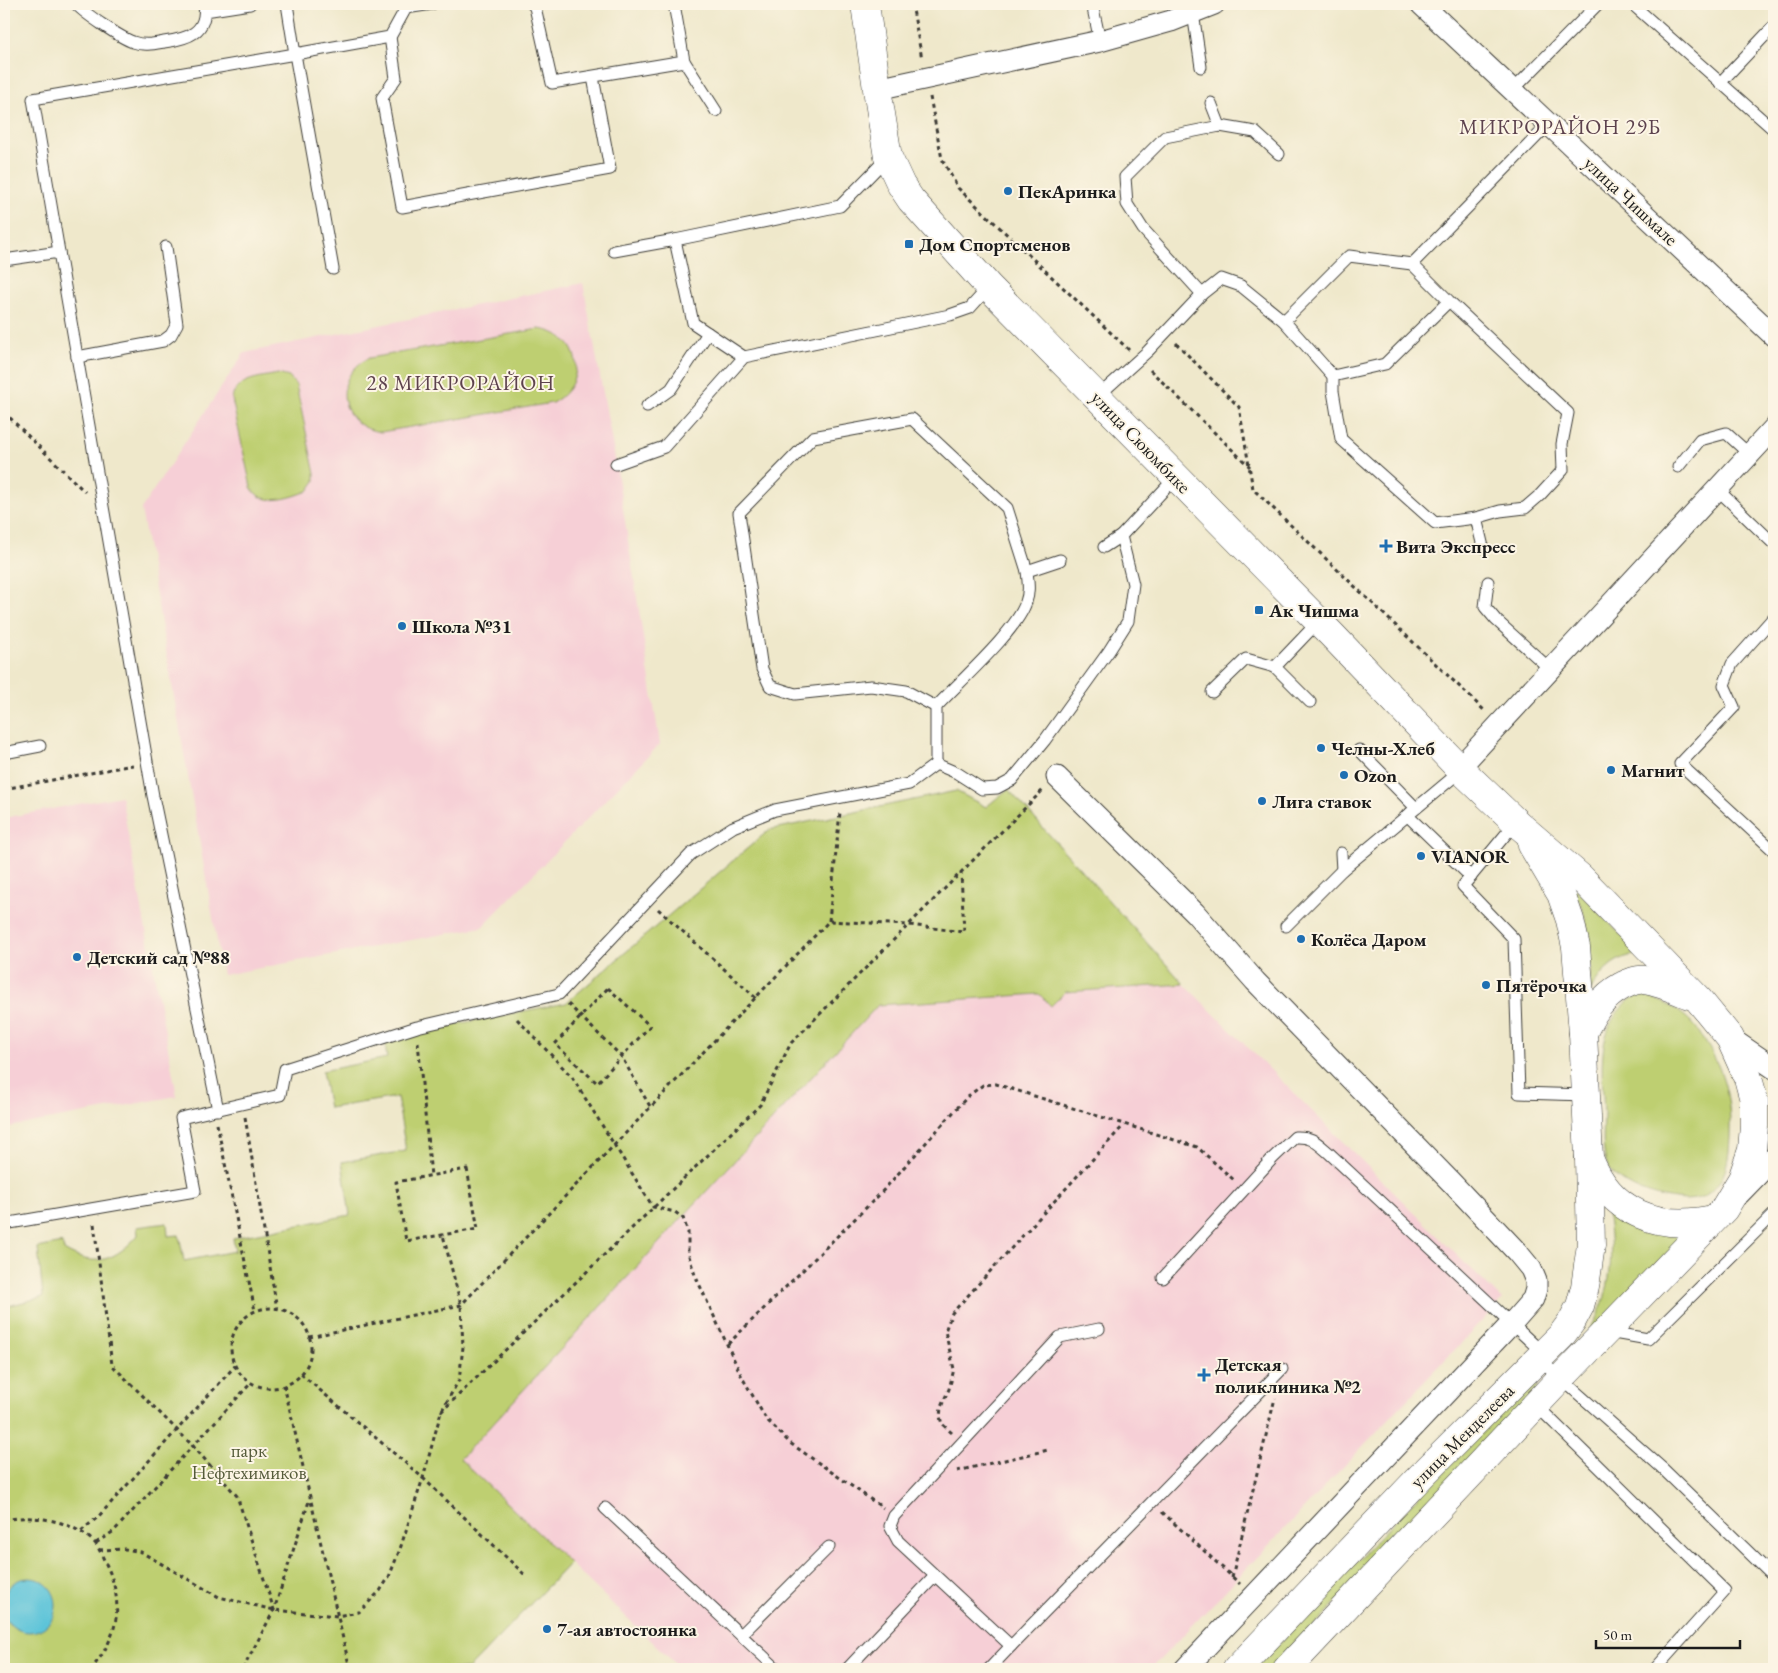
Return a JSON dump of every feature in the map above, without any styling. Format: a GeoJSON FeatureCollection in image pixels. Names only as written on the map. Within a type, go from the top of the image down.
{"type":"FeatureCollection","features":[{"type":"Feature","properties":{"kind":"street","name":"улица Сююмбике"},"geometry":{"type":"LineString","coordinates":[[865,4],[876,89],[888,157],[901,185],[911,200],[989,287],[1096,397],[1460,769],[1518,823]]}},
{"type":"Feature","properties":{"kind":"street"},"geometry":{"type":"LineString","coordinates":[[876,89],[1100,41],[1171,22],[1214,4]]}},
{"type":"Feature","properties":{"kind":"street","name":"улица Чишмале"},"geometry":{"type":"LineString","coordinates":[[1421,4],[1774,336]]}},
{"type":"Feature","properties":{"kind":"street"},"geometry":{"type":"LineString","coordinates":[[1460,769],[1499,724],[1774,428]]}},
{"type":"Feature","properties":{"kind":"street"},"geometry":{"type":"LineString","coordinates":[[1056,777],[1195,912],[1254,981],[1517,1252],[1531,1269],[1536,1281],[1536,1289],[1532,1299],[1512,1323],[1185,1669]]}},
{"type":"Feature","properties":{"kind":"street"},"geometry":{"type":"LineString","coordinates":[[1518,823],[1580,878],[1698,999],[1730,1038],[1748,1078],[1754,1100],[1754,1126],[1752,1150],[1742,1179],[1719,1214]]}},
{"type":"Feature","properties":{"kind":"street"},"geometry":{"type":"LineString","coordinates":[[1518,823],[1561,894],[1570,920],[1576,947],[1583,1033],[1589,1158],[1596,1174],[1611,1196],[1627,1208],[1654,1219],[1684,1223],[1719,1214],[1774,1158]]}},
{"type":"Feature","properties":{"kind":"street"},"geometry":{"type":"LineString","coordinates":[[1583,1033],[1599,1004],[1615,990],[1630,982],[1643,980],[1661,984],[1698,999]]}},
{"type":"Feature","properties":{"kind":"street"},"geometry":{"type":"LineString","coordinates":[[1730,1038],[1774,1068]]}},
{"type":"Feature","properties":{"kind":"street","name":"улица Менделеева"},"geometry":{"type":"LineString","coordinates":[[1237,1669],[1423,1474],[1561,1336],[1580,1306],[1591,1245],[1589,1158]]}},
{"type":"Feature","properties":{"kind":"street","name":"улица Менделеева"},"geometry":{"type":"LineString","coordinates":[[1290,1668],[1561,1378],[1719,1214]]}},
{"type":"Feature","properties":{"kind":"lane"},"geometry":{"type":"LineString","coordinates":[[76,4],[126,39],[143,44],[185,39],[199,28],[204,7],[250,4]]}},
{"type":"Feature","properties":{"kind":"lane"},"geometry":{"type":"LineString","coordinates":[[286,4],[333,269]]}},
{"type":"Feature","properties":{"kind":"lane"},"geometry":{"type":"LineString","coordinates":[[432,4],[406,8],[390,37],[396,78],[382,98],[402,207],[610,168],[593,77]]}},
{"type":"Feature","properties":{"kind":"lane"},"geometry":{"type":"LineString","coordinates":[[532,4],[535,8],[552,83],[684,61]]}},
{"type":"Feature","properties":{"kind":"lane"},"geometry":{"type":"LineString","coordinates":[[674,4],[684,61],[716,112]]}},
{"type":"Feature","properties":{"kind":"lane"},"geometry":{"type":"LineString","coordinates":[[1092,4],[1100,41]]}},
{"type":"Feature","properties":{"kind":"lane"},"geometry":{"type":"LineString","coordinates":[[1513,90],[1598,4]]}},
{"type":"Feature","properties":{"kind":"lane"},"geometry":{"type":"LineString","coordinates":[[1632,4],[1774,130]]}},
{"type":"Feature","properties":{"kind":"lane"},"geometry":{"type":"LineString","coordinates":[[1193,13],[1201,67]]}},
{"type":"Feature","properties":{"kind":"lane"},"geometry":{"type":"LineString","coordinates":[[1720,83],[1774,26]]}},
{"type":"Feature","properties":{"kind":"lane"},"geometry":{"type":"LineString","coordinates":[[216,1111],[147,762],[32,98],[390,37]]}},
{"type":"Feature","properties":{"kind":"lane"},"geometry":{"type":"LineString","coordinates":[[1211,103],[1220,126]]}},
{"type":"Feature","properties":{"kind":"lane"},"geometry":{"type":"LineString","coordinates":[[1412,264],[1549,124]]}},
{"type":"Feature","properties":{"kind":"lane"},"geometry":{"type":"LineString","coordinates":[[1202,294],[1144,229],[1127,204],[1125,177],[1166,137],[1220,126],[1255,132],[1280,154]]}},
{"type":"Feature","properties":{"kind":"lane"},"geometry":{"type":"LineString","coordinates":[[614,251],[840,206],[888,157]]}},
{"type":"Feature","properties":{"kind":"lane"},"geometry":{"type":"LineString","coordinates":[[675,240],[693,323],[744,357]]}},
{"type":"Feature","properties":{"kind":"lane"},"geometry":{"type":"LineString","coordinates":[[77,357],[163,341],[171,334],[177,324],[166,247]]}},
{"type":"Feature","properties":{"kind":"lane"},"geometry":{"type":"LineString","coordinates":[[4,260],[59,252]]}},
{"type":"Feature","properties":{"kind":"lane"},"geometry":{"type":"LineString","coordinates":[[1096,397],[1139,359],[1202,294],[1221,279],[1241,286],[1284,321],[1332,376],[1342,439],[1435,523],[1476,518],[1525,508],[1563,470],[1562,444],[1568,413],[1412,264],[1349,256],[1284,321]]}},
{"type":"Feature","properties":{"kind":"lane"},"geometry":{"type":"LineString","coordinates":[[616,464],[664,447],[744,357],[950,315],[970,308],[989,287]]}},
{"type":"Feature","properties":{"kind":"lane"},"geometry":{"type":"LineString","coordinates":[[1332,376],[1385,364],[1449,301]]}},
{"type":"Feature","properties":{"kind":"lane"},"geometry":{"type":"LineString","coordinates":[[648,406],[672,389],[708,333]]}},
{"type":"Feature","properties":{"kind":"lane"},"geometry":{"type":"LineString","coordinates":[[936,707],[906,691],[871,686],[795,694],[770,686],[762,669],[739,513],[813,437],[912,419],[1007,508],[1027,571],[1029,588],[1026,603],[1013,625],[936,707],[936,764]]}},
{"type":"Feature","properties":{"kind":"lane"},"geometry":{"type":"LineString","coordinates":[[1678,467],[1700,440],[1726,433],[1750,454]]}},
{"type":"Feature","properties":{"kind":"lane"},"geometry":{"type":"LineString","coordinates":[[1104,547],[1121,536],[1175,478]]}},
{"type":"Feature","properties":{"kind":"lane"},"geometry":{"type":"LineString","coordinates":[[1717,489],[1774,544]]}},
{"type":"Feature","properties":{"kind":"lane"},"geometry":{"type":"LineString","coordinates":[[1476,518],[1483,547]]}},
{"type":"Feature","properties":{"kind":"lane"},"geometry":{"type":"LineString","coordinates":[[936,764],[957,773],[982,789],[997,788],[1012,780],[1045,740],[1109,651],[1128,621],[1133,584],[1121,536]]}},
{"type":"Feature","properties":{"kind":"lane"},"geometry":{"type":"LineString","coordinates":[[1027,571],[1060,560]]}},
{"type":"Feature","properties":{"kind":"lane"},"geometry":{"type":"LineString","coordinates":[[1488,582],[1486,606],[1496,620],[1550,669]]}},
{"type":"Feature","properties":{"kind":"lane"},"geometry":{"type":"LineString","coordinates":[[1774,617],[1732,664],[1724,685],[1734,707],[1680,764],[1774,852]]}},
{"type":"Feature","properties":{"kind":"lane"},"geometry":{"type":"LineString","coordinates":[[1275,667],[1318,622]]}},
{"type":"Feature","properties":{"kind":"lane"},"geometry":{"type":"LineString","coordinates":[[1212,692],[1246,659],[1275,667],[1310,702]]}},
{"type":"Feature","properties":{"kind":"lane"},"geometry":{"type":"LineString","coordinates":[[4,753],[40,746]]}},
{"type":"Feature","properties":{"kind":"lane"},"geometry":{"type":"LineString","coordinates":[[1359,750],[1471,878]]}},
{"type":"Feature","properties":{"kind":"lane"},"geometry":{"type":"LineString","coordinates":[[4,1224],[195,1190],[181,1118],[280,1095],[285,1069],[417,1027],[559,994],[692,854],[733,827],[775,810],[909,784],[936,764]]}},
{"type":"Feature","properties":{"kind":"lane"},"geometry":{"type":"LineString","coordinates":[[1286,926],[1342,870],[1460,769]]}},
{"type":"Feature","properties":{"kind":"lane"},"geometry":{"type":"LineString","coordinates":[[1518,823],[1463,886],[1514,939],[1519,1093],[1586,1096]]}},
{"type":"Feature","properties":{"kind":"lane"},"geometry":{"type":"LineString","coordinates":[[1341,853],[1342,870]]}},
{"type":"Feature","properties":{"kind":"lane"},"geometry":{"type":"LineString","coordinates":[[1163,1278],[1295,1137],[1304,1136],[1312,1139],[1512,1323],[1561,1378],[1662,1468],[1774,1577]]}},
{"type":"Feature","properties":{"kind":"lane"},"geometry":{"type":"LineString","coordinates":[[1606,1332],[1648,1339],[1774,1214]]}},
{"type":"Feature","properties":{"kind":"lane"},"geometry":{"type":"LineString","coordinates":[[1011,1646],[898,1541],[890,1526],[894,1516],[1060,1337],[1099,1329]]}},
{"type":"Feature","properties":{"kind":"lane"},"geometry":{"type":"LineString","coordinates":[[988,1669],[1282,1369]]}},
{"type":"Feature","properties":{"kind":"lane"},"geometry":{"type":"LineString","coordinates":[[1536,1405],[1725,1591],[1655,1669]]}},
{"type":"Feature","properties":{"kind":"lane"},"geometry":{"type":"LineString","coordinates":[[604,1508],[778,1669]]}},
{"type":"Feature","properties":{"kind":"lane"},"geometry":{"type":"LineString","coordinates":[[741,1635],[829,1548]]}},
{"type":"Feature","properties":{"kind":"lane"},"geometry":{"type":"LineString","coordinates":[[847,1669],[936,1576]]}},
{"type":"Feature","properties":{"kind":"path"},"geometry":{"type":"LineString","coordinates":[[912,4],[942,159],[958,188],[1250,467]]}},
{"type":"Feature","properties":{"kind":"path"},"geometry":{"type":"LineString","coordinates":[[1165,332],[1239,406],[1253,489],[1499,724]]}},
{"type":"Feature","properties":{"kind":"path"},"geometry":{"type":"LineString","coordinates":[[4,412],[84,492],[100,492]]}},
{"type":"Feature","properties":{"kind":"path"},"geometry":{"type":"LineString","coordinates":[[4,789],[147,762]]}},
{"type":"Feature","properties":{"kind":"path"},"geometry":{"type":"LineString","coordinates":[[441,1412],[760,1105],[791,1043],[1056,777]]}},
{"type":"Feature","properties":{"kind":"path"},"geometry":{"type":"LineString","coordinates":[[309,1337],[461,1305],[829,921],[841,797]]}},
{"type":"Feature","properties":{"kind":"path"},"geometry":{"type":"LineString","coordinates":[[829,921],[909,925],[964,932],[961,872]]}},
{"type":"Feature","properties":{"kind":"path"},"geometry":{"type":"LineString","coordinates":[[648,900],[756,998]]}},
{"type":"Feature","properties":{"kind":"path"},"geometry":{"type":"LineString","coordinates":[[608,988],[650,1026],[597,1083],[555,1044],[580,1017],[608,988]]}},
{"type":"Feature","properties":{"kind":"path"},"geometry":{"type":"LineString","coordinates":[[559,994],[621,1056],[651,1108]]}},
{"type":"Feature","properties":{"kind":"path"},"geometry":{"type":"LineString","coordinates":[[505,1006],[572,1078],[653,1207],[675,1212],[683,1218],[688,1232],[688,1253],[695,1275],[742,1377],[766,1419],[790,1443],[894,1516]]}},
{"type":"Feature","properties":{"kind":"path"},"geometry":{"type":"LineString","coordinates":[[417,1027],[432,1176]]}},
{"type":"Feature","properties":{"kind":"path"},"geometry":{"type":"LineString","coordinates":[[728,1344],[879,1195],[968,1096],[983,1085],[996,1084],[1197,1147],[1244,1190]]}},
{"type":"Feature","properties":{"kind":"path"},"geometry":{"type":"LineString","coordinates":[[243,1104],[277,1309]]}},
{"type":"Feature","properties":{"kind":"path"},"geometry":{"type":"LineString","coordinates":[[216,1111],[255,1311]]}},
{"type":"Feature","properties":{"kind":"path"},"geometry":{"type":"LineString","coordinates":[[962,1443],[942,1424],[940,1416],[941,1407],[949,1389],[954,1369],[945,1331],[952,1313],[1124,1124]]}},
{"type":"Feature","properties":{"kind":"path"},"geometry":{"type":"LineString","coordinates":[[467,1169],[478,1229],[406,1242],[396,1182],[432,1176],[467,1169]]}},
{"type":"Feature","properties":{"kind":"path"},"geometry":{"type":"LineString","coordinates":[[92,1208],[112,1365],[194,1446],[237,1496],[274,1610]]}},
{"type":"Feature","properties":{"kind":"path"},"geometry":{"type":"LineString","coordinates":[[99,1550],[125,1549],[141,1552],[219,1597],[274,1610],[337,1616],[359,1612],[380,1591],[388,1577],[400,1549],[423,1478],[441,1412],[459,1380],[462,1347],[461,1305],[443,1235]]}},
{"type":"Feature","properties":{"kind":"path"},"geometry":{"type":"LineString","coordinates":[[262,1309],[284,1310],[297,1318],[309,1337],[310,1353],[306,1368],[301,1374],[284,1385],[270,1388],[260,1387],[245,1378],[235,1366],[231,1347],[233,1334],[240,1323],[255,1311],[262,1309]]}},
{"type":"Feature","properties":{"kind":"path"},"geometry":{"type":"LineString","coordinates":[[81,1531],[98,1517],[235,1366]]}},
{"type":"Feature","properties":{"kind":"path"},"geometry":{"type":"LineString","coordinates":[[1232,1577],[1282,1369]]}},
{"type":"Feature","properties":{"kind":"path"},"geometry":{"type":"LineString","coordinates":[[301,1374],[423,1478],[526,1576]]}},
{"type":"Feature","properties":{"kind":"path"},"geometry":{"type":"LineString","coordinates":[[96,1543],[114,1532],[251,1383]]}},
{"type":"Feature","properties":{"kind":"path"},"geometry":{"type":"LineString","coordinates":[[284,1385],[350,1669]]}},
{"type":"Feature","properties":{"kind":"path"},"geometry":{"type":"LineString","coordinates":[[932,1476],[1048,1450]]}},
{"type":"Feature","properties":{"kind":"path"},"geometry":{"type":"LineString","coordinates":[[243,1669],[274,1610],[310,1497]]}},
{"type":"Feature","properties":{"kind":"path"},"geometry":{"type":"LineString","coordinates":[[1152,1502],[1253,1596]]}},
{"type":"Feature","properties":{"kind":"path"},"geometry":{"type":"LineString","coordinates":[[4,1520],[18,1517],[36,1517],[53,1520],[81,1531],[96,1543],[112,1576],[117,1613],[113,1631],[106,1647],[91,1669]]}},
{"type":"Feature","properties":{"kind":"shaded area","name":"Школа №31"},"geometry":{"type":"Polygon","coordinates":[[[583,283],[616,464],[660,744],[482,927],[223,975],[141,509],[244,353],[583,283]]]}},
{"type":"Feature","properties":{"kind":"shaded area","name":"Детский сад №88"},"geometry":{"type":"Polygon","coordinates":[[[121,796],[177,1096],[4,1128],[4,818],[121,796]]]}},
{"type":"Feature","properties":{"kind":"shaded area"},"geometry":{"type":"Polygon","coordinates":[[[1184,984],[1502,1300],[1151,1669],[681,1669],[460,1459],[878,1005],[1184,984]]]}},
{"type":"Feature","properties":{"kind":"green space"},"geometry":{"type":"Polygon","coordinates":[[[539,329],[553,333],[564,340],[572,349],[576,360],[572,384],[564,394],[552,403],[381,432],[367,428],[356,421],[348,411],[345,400],[345,388],[349,377],[357,366],[369,358],[539,329]]]}},
{"type":"Feature","properties":{"kind":"green space"},"geometry":{"type":"Polygon","coordinates":[[[278,374],[289,377],[296,385],[315,481],[308,491],[285,498],[269,499],[256,493],[251,487],[232,399],[234,392],[244,383],[257,378],[278,374]]]}},
{"type":"Feature","properties":{"kind":"green space","name":"парк Нефтехимиков"},"geometry":{"type":"Polygon","coordinates":[[[1008,789],[1184,984],[1065,992],[1051,1006],[1039,994],[878,1005],[460,1459],[570,1563],[468,1669],[4,1669],[4,1307],[43,1297],[38,1248],[62,1243],[64,1250],[75,1256],[95,1260],[104,1259],[122,1251],[130,1244],[138,1235],[137,1227],[167,1223],[168,1236],[179,1235],[184,1261],[235,1251],[233,1238],[350,1215],[342,1162],[406,1151],[397,1097],[329,1108],[322,1071],[387,1058],[384,1038],[566,1003],[769,830],[956,791],[986,807],[1008,789]]]}},
{"type":"Feature","properties":{"kind":"green space"},"geometry":{"type":"Polygon","coordinates":[[[1564,876],[1639,954],[1623,958],[1610,966],[1599,977],[1590,992],[1590,956],[1586,922],[1578,899],[1564,876]]]}},
{"type":"Feature","properties":{"kind":"green space"},"geometry":{"type":"Polygon","coordinates":[[[1641,995],[1670,1006],[1683,1014],[1697,1028],[1722,1075],[1728,1098],[1730,1123],[1728,1160],[1724,1174],[1716,1186],[1699,1198],[1688,1200],[1676,1199],[1639,1190],[1616,1177],[1605,1158],[1603,1146],[1602,1071],[1604,1043],[1614,1017],[1627,1002],[1641,995]]]}},
{"type":"Feature","properties":{"kind":"green space"},"geometry":{"type":"Polygon","coordinates":[[[1607,1213],[1631,1223],[1686,1234],[1582,1344],[1601,1308],[1609,1281],[1611,1246],[1607,1213]]]}},
{"type":"Feature","properties":{"kind":"green space"},"geometry":{"type":"Polygon","coordinates":[[[1529,1379],[1539,1388],[1274,1669],[1255,1669],[1529,1379]]]}},
{"type":"Feature","properties":{"kind":"water"},"geometry":{"type":"Polygon","coordinates":[[[24,1578],[34,1578],[44,1582],[52,1590],[56,1605],[52,1620],[44,1628],[34,1632],[24,1632],[14,1628],[6,1620],[2,1610],[2,1600],[6,1590],[14,1582],[24,1578]]]}},
{"type":"Feature","properties":{"kind":"place","name":"ПекАринка"},"geometry":{"type":"Point","coordinates":[1008,191]}},
{"type":"Feature","properties":{"kind":"place","name":"Дом Спортсменов"},"geometry":{"type":"Point","coordinates":[909,244]}},
{"type":"Feature","properties":{"kind":"place","name":"Вита Экспресс"},"geometry":{"type":"Point","coordinates":[1386,546]}},
{"type":"Feature","properties":{"kind":"place","name":"Ак Чишма"},"geometry":{"type":"Point","coordinates":[1259,610]}},
{"type":"Feature","properties":{"kind":"place","name":"Школа №31"},"geometry":{"type":"Point","coordinates":[402,626]}},
{"type":"Feature","properties":{"kind":"place","name":"Челны-Хлеб"},"geometry":{"type":"Point","coordinates":[1321,748]}},
{"type":"Feature","properties":{"kind":"place","name":"Магнит"},"geometry":{"type":"Point","coordinates":[1611,770]}},
{"type":"Feature","properties":{"kind":"place","name":"Ozon"},"geometry":{"type":"Point","coordinates":[1344,775]}},
{"type":"Feature","properties":{"kind":"place","name":"Лига ставок"},"geometry":{"type":"Point","coordinates":[1262,801]}},
{"type":"Feature","properties":{"kind":"place","name":"VIANOR"},"geometry":{"type":"Point","coordinates":[1421,856]}},
{"type":"Feature","properties":{"kind":"place","name":"Колёса Даром"},"geometry":{"type":"Point","coordinates":[1301,939]}},
{"type":"Feature","properties":{"kind":"place","name":"Детский сад №88"},"geometry":{"type":"Point","coordinates":[77,957]}},
{"type":"Feature","properties":{"kind":"place","name":"Пятёрочка"},"geometry":{"type":"Point","coordinates":[1486,985]}},
{"type":"Feature","properties":{"kind":"place","name":"Детская поликлиника №2"},"geometry":{"type":"Point","coordinates":[1204,1375]}},
{"type":"Feature","properties":{"kind":"place","name":"7-ая автостоянка"},"geometry":{"type":"Point","coordinates":[547,1629]}},
{"type":"Feature","properties":{"kind":"district","name":"МИКРОРАЙОН 29Б"},"geometry":{"type":"Point","coordinates":[1560,126]}},
{"type":"Feature","properties":{"kind":"district","name":"28 МИКРОРАЙОН"},"geometry":{"type":"Point","coordinates":[461,382]}}]}
